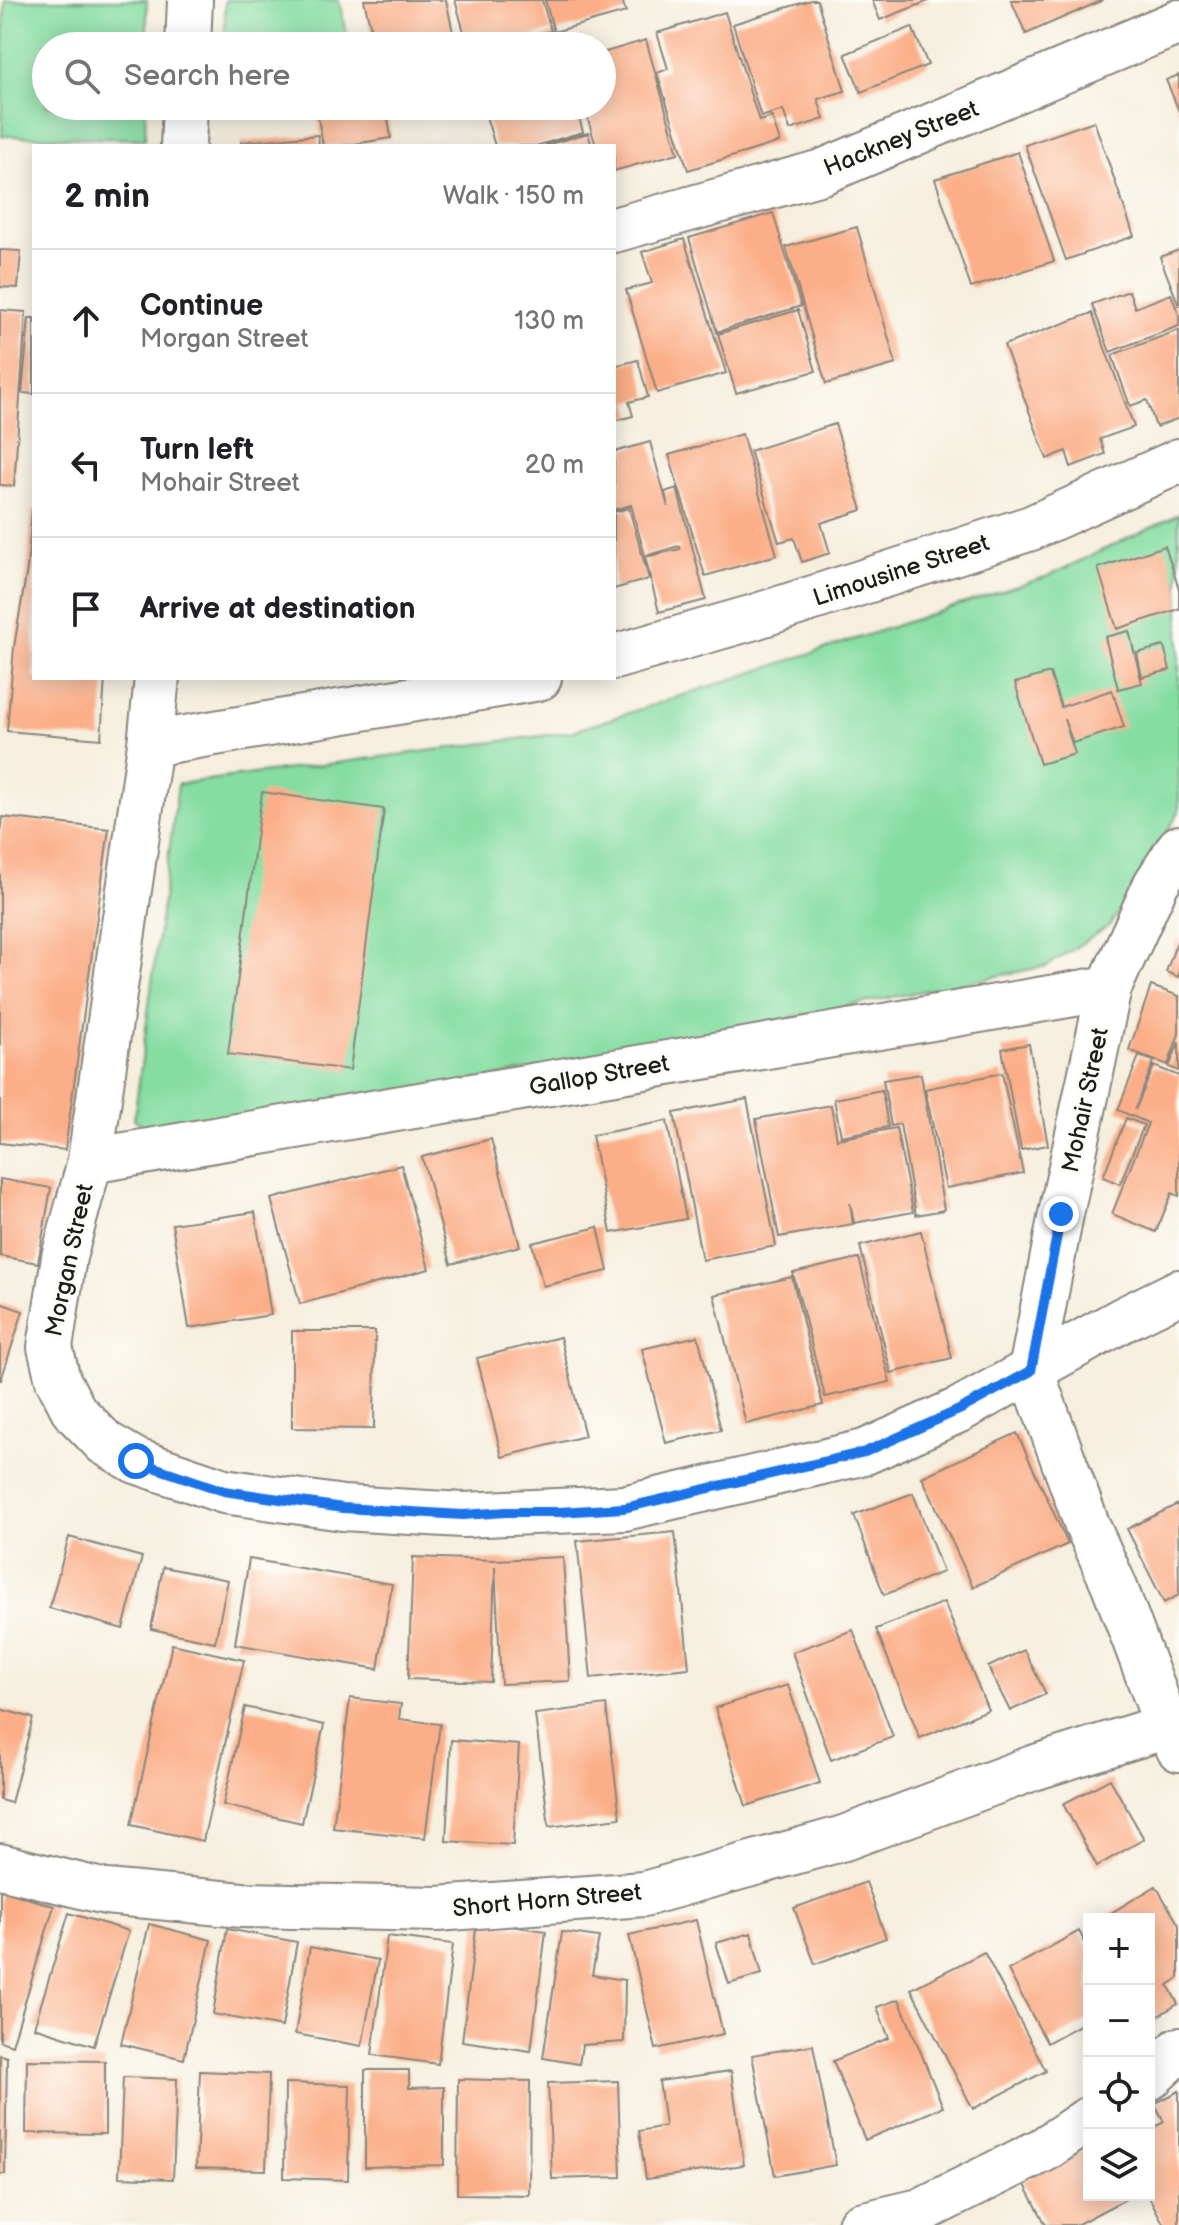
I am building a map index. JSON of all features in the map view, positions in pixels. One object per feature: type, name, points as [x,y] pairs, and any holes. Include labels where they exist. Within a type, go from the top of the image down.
[{"type":"street","points":[[189,32],[190,0]]},
{"type":"street","name":"Hackney Street","points":[[616,229],[822,172],[1179,22]]},
{"type":"street","points":[[183,144],[184,120]]},
{"type":"street","name":"Limousine Street","points":[[616,656],[751,618],[1031,528],[1179,461]]},
{"type":"street","name":"Morgan Street","points":[[157,680],[90,1161],[64,1257],[50,1347],[58,1380],[74,1411],[105,1443],[136,1461],[224,1491],[343,1508],[463,1515],[624,1508],[865,1452],[959,1410],[1179,1292]]},
{"type":"street","points":[[150,744],[527,680]]},
{"type":"street","name":"Mohair Street","points":[[1031,1371],[1109,988],[1156,884],[1179,848]]},
{"type":"street","name":"Gallop Street","points":[[90,1161],[1109,988]]},
{"type":"street","points":[[1031,1371],[1087,1525],[1114,1585],[1173,1738]]},
{"type":"street","name":"Short Horn Street","points":[[0,1866],[106,1892],[242,1905],[437,1909],[644,1894],[844,1838],[1033,1768],[1173,1738]]},
{"type":"street","points":[[1155,2072],[1179,2050]]},
{"type":"street","points":[[860,2225],[920,2211],[1043,2150],[1083,2123]]},
{"type":"green space","points":[[5,0],[147,0],[147,32],[32,32],[32,120],[146,120],[145,139],[2,136]]},
{"type":"green space","points":[[225,0],[339,0],[346,32],[225,32]]},
{"type":"green space","points":[[1179,514],[1179,812],[1110,925],[1047,966],[168,1143],[134,1119],[178,784],[570,732],[1048,576]]},
{"type":"building","points":[[364,0],[446,0],[453,32],[372,32]]},
{"type":"building","points":[[455,0],[542,0],[551,31],[547,32],[464,32]]},
{"type":"building","points":[[545,0],[622,0],[626,12],[554,32]]},
{"type":"building","points":[[817,0],[845,91],[818,99],[824,119],[790,130],[783,110],[761,117],[733,24]]},
{"type":"building","points":[[872,0],[931,0],[880,20]]},
{"type":"building","points":[[1011,0],[1103,0],[1026,34]]},
{"type":"building","points":[[725,12],[759,121],[772,117],[780,142],[688,170],[657,73],[668,69],[657,33]]},
{"type":"building","points":[[912,27],[928,65],[861,92],[845,54]]},
{"type":"building","points":[[646,40],[678,153],[616,170],[616,144],[595,144],[588,120],[616,120],[616,49]]},
{"type":"building","points":[[1179,75],[1179,111],[1166,80]]},
{"type":"building","points":[[318,120],[388,120],[391,138],[354,144],[323,144]]},
{"type":"building","points":[[487,120],[580,120],[583,132],[543,144],[494,144]]},
{"type":"building","points":[[1094,121],[1134,236],[1066,260],[1025,145]]},
{"type":"building","points":[[588,133],[591,144],[550,144]]},
{"type":"building","points":[[318,135],[319,144],[242,144]]},
{"type":"building","points":[[1018,152],[1054,261],[971,288],[935,179]]},
{"type":"building","points":[[773,213],[801,306],[717,332],[689,238]]},
{"type":"building","points":[[857,227],[896,364],[826,384],[786,247]]},
{"type":"building","points":[[684,239],[726,373],[657,393],[626,290],[652,283],[642,252]]},
{"type":"building","points":[[0,250],[21,251],[18,288],[0,287]]},
{"type":"building","points":[[1179,250],[1179,306],[1160,257]]},
{"type":"building","points":[[1129,291],[1135,308],[1171,294],[1179,315],[1179,326],[1110,352],[1092,304]]},
{"type":"building","points":[[0,310],[26,312],[14,486],[0,485]]},
{"type":"building","points":[[798,310],[816,371],[736,393],[718,334]]},
{"type":"building","points":[[1092,313],[1134,427],[1100,439],[1105,454],[1071,467],[1066,451],[1047,459],[1004,345]]},
{"type":"building","points":[[29,318],[32,318],[32,394],[22,393]]},
{"type":"building","points":[[1179,330],[1179,418],[1156,427],[1147,400],[1130,406],[1112,355]]},
{"type":"building","points":[[638,360],[648,397],[629,402],[633,416],[616,420],[616,366]]},
{"type":"building","points":[[835,424],[862,510],[821,523],[830,553],[802,562],[794,538],[779,542],[750,451]]},
{"type":"building","points":[[742,434],[777,555],[705,576],[669,455]]},
{"type":"building","points":[[650,442],[668,507],[665,492],[677,488],[706,600],[659,612],[645,557],[680,549],[679,546],[645,556],[631,505],[616,509],[616,451]]},
{"type":"building","points":[[629,508],[649,579],[616,588],[616,511]]},
{"type":"building","points":[[32,509],[32,680],[105,680],[101,739],[7,731],[14,647],[27,569]]},
{"type":"building","points":[[1165,546],[1179,589],[1179,609],[1117,629],[1098,568]]},
{"type":"building","points":[[1129,631],[1142,683],[1118,689],[1105,637]]},
{"type":"building","points":[[1164,646],[1170,670],[1142,677],[1137,653]]},
{"type":"building","points":[[1050,673],[1061,707],[1112,690],[1124,727],[1073,743],[1064,719],[1075,754],[1040,764],[1015,683]]},
{"type":"building","points":[[262,792],[384,809],[350,1070],[228,1054]]},
{"type":"building","points":[[3,817],[109,829],[65,1150],[0,1143],[0,839]]},
{"type":"building","points":[[1179,936],[1179,977],[1166,972]]},
{"type":"building","points":[[1151,986],[1179,996],[1179,1034],[1168,1065],[1129,1050]]},
{"type":"building","points":[[1179,1042],[1179,1071],[1169,1067]]},
{"type":"building","points":[[1029,1044],[1048,1145],[1021,1150],[1002,1049]]},
{"type":"building","points":[[1139,1056],[1154,1061],[1135,1110],[1154,1066],[1179,1076],[1179,1196],[1172,1193],[1156,1232],[1112,1214],[1148,1123],[1118,1110]]},
{"type":"building","points":[[1002,1073],[1023,1173],[946,1188],[925,1089]]},
{"type":"building","points":[[921,1074],[944,1210],[916,1215],[900,1124],[891,1126],[883,1080]]},
{"type":"building","points":[[882,1090],[888,1127],[841,1136],[834,1099]]},
{"type":"building","points":[[747,1099],[776,1246],[702,1260],[674,1113]]},
{"type":"building","points":[[831,1105],[837,1139],[896,1128],[913,1212],[854,1223],[850,1203],[853,1224],[779,1237],[756,1119]]},
{"type":"building","points":[[1126,1118],[1144,1125],[1120,1184],[1103,1177]]},
{"type":"building","points":[[667,1121],[686,1219],[611,1233],[592,1135]]},
{"type":"building","points":[[491,1139],[520,1246],[451,1264],[422,1157]]},
{"type":"building","points":[[401,1165],[429,1269],[300,1304],[271,1199]]},
{"type":"building","points":[[0,1179],[51,1188],[38,1263],[0,1256]]},
{"type":"building","points":[[255,1212],[271,1315],[189,1328],[172,1224]]},
{"type":"building","points":[[598,1227],[608,1271],[543,1286],[532,1243]]},
{"type":"building","points":[[921,1231],[952,1358],[891,1373],[860,1246]]},
{"type":"building","points":[[859,1258],[890,1382],[825,1397],[793,1273]]},
{"type":"building","points":[[792,1277],[823,1405],[746,1424],[714,1295]]},
{"type":"building","points":[[0,1303],[23,1311],[1,1380],[0,1380]]},
{"type":"building","points":[[292,1331],[375,1331],[374,1429],[292,1428]]},
{"type":"building","points":[[698,1336],[721,1430],[666,1443],[642,1349]]},
{"type":"building","points":[[560,1337],[585,1436],[502,1457],[477,1358]]},
{"type":"building","points":[[1017,1433],[1068,1544],[973,1587],[922,1477]]},
{"type":"building","points":[[913,1493],[943,1572],[884,1595],[854,1515]]},
{"type":"building","points":[[1178,1504],[1179,1595],[1164,1603],[1127,1529]]},
{"type":"building","points":[[675,1532],[689,1668],[591,1678],[577,1541]]},
{"type":"building","points":[[69,1537],[142,1557],[123,1629],[49,1608]]},
{"type":"building","points":[[413,1557],[495,1560],[563,1557],[570,1681],[501,1684],[495,1566],[491,1682],[408,1679]]},
{"type":"building","points":[[249,1559],[392,1584],[378,1669],[235,1644]]},
{"type":"building","points":[[163,1567],[228,1580],[215,1642],[151,1629]]},
{"type":"building","points":[[944,1602],[988,1710],[920,1738],[876,1629]]},
{"type":"building","points":[[853,1630],[893,1737],[831,1760],[792,1652]]},
{"type":"building","points":[[172,1644],[244,1660],[203,1841],[131,1825]]},
{"type":"building","points":[[1024,1650],[1046,1694],[1010,1711],[988,1667]]},
{"type":"building","points":[[788,1685],[820,1783],[746,1806],[715,1708]]},
{"type":"building","points":[[350,1698],[401,1704],[399,1719],[440,1724],[425,1838],[333,1828]]},
{"type":"building","points":[[606,1705],[620,1818],[549,1827],[535,1714]]},
{"type":"building","points":[[245,1707],[324,1725],[302,1823],[223,1805]]},
{"type":"building","points":[[0,1709],[33,1718],[11,1803],[0,1800]]},
{"type":"building","points":[[451,1740],[519,1745],[513,1845],[446,1841]]},
{"type":"building","points":[[1110,1779],[1144,1839],[1097,1866],[1063,1804]]},
{"type":"building","points":[[866,1882],[886,1938],[815,1964],[794,1908]]},
{"type":"building","points":[[1156,1886],[1179,1925],[1179,1978],[1168,1985],[1178,2004],[1155,2018],[1155,1913],[1111,1913]]},
{"type":"building","points":[[0,1890],[54,1906],[12,2045],[0,2041]]},
{"type":"building","points":[[69,1913],[129,1931],[94,2046],[34,2027]]},
{"type":"building","points":[[696,1920],[723,2034],[656,2049],[629,1935]]},
{"type":"building","points":[[477,1921],[546,1931],[531,2051],[462,2041]]},
{"type":"building","points":[[149,1924],[211,1940],[184,2059],[121,2044]]},
{"type":"building","points":[[227,1929],[297,1942],[282,2027],[213,2014]]},
{"type":"building","points":[[1079,1931],[1083,1939],[1083,2023],[1047,2043],[1008,1970]]},
{"type":"building","points":[[562,1932],[599,1937],[592,1975],[625,1980],[624,2042],[582,2045],[579,2064],[543,2058]]},
{"type":"building","points":[[751,1933],[762,1974],[729,1984],[716,1943]]},
{"type":"building","points":[[387,1936],[453,1944],[438,2064],[372,2055]]},
{"type":"building","points":[[310,1947],[378,1960],[362,2046],[295,2034]]},
{"type":"building","points":[[984,1952],[1046,2071],[973,2109],[911,1989]]},
{"type":"building","points":[[899,1999],[943,2107],[865,2140],[833,2061],[889,2038],[877,2007]]},
{"type":"building","points":[[813,2045],[836,2165],[775,2176],[752,2055]]},
{"type":"building","points":[[0,2055],[7,2057],[5,2174],[0,2174]]},
{"type":"building","points":[[27,2060],[105,2061],[105,2134],[26,2133]]},
{"type":"building","points":[[365,2070],[409,2070],[409,2088],[444,2087],[444,2165],[365,2167]]},
{"type":"building","points":[[200,2071],[269,2074],[266,2170],[196,2168]]},
{"type":"building","points":[[731,2071],[744,2165],[646,2179],[639,2131],[665,2126],[659,2081]]},
{"type":"building","points":[[123,2077],[177,2079],[173,2179],[119,2177]]},
{"type":"building","points":[[458,2079],[530,2081],[529,2195],[457,2194]]},
{"type":"building","points":[[618,2081],[621,2177],[552,2179],[548,2083]]},
{"type":"building","points":[[285,2083],[350,2085],[348,2180],[284,2178]]},
{"type":"building","points":[[1179,2091],[1179,2225],[1164,2225],[1151,2201],[1155,2201],[1155,2127],[1164,2122],[1155,2103]]},
{"type":"building","points":[[1083,2150],[1083,2201],[1122,2201],[1076,2225],[1046,2225],[1023,2181]]},
{"type":"route","points":[[136,1461],[224,1491],[343,1508],[463,1515],[624,1508],[865,1452],[959,1410],[1031,1371],[1061,1214]]}]
